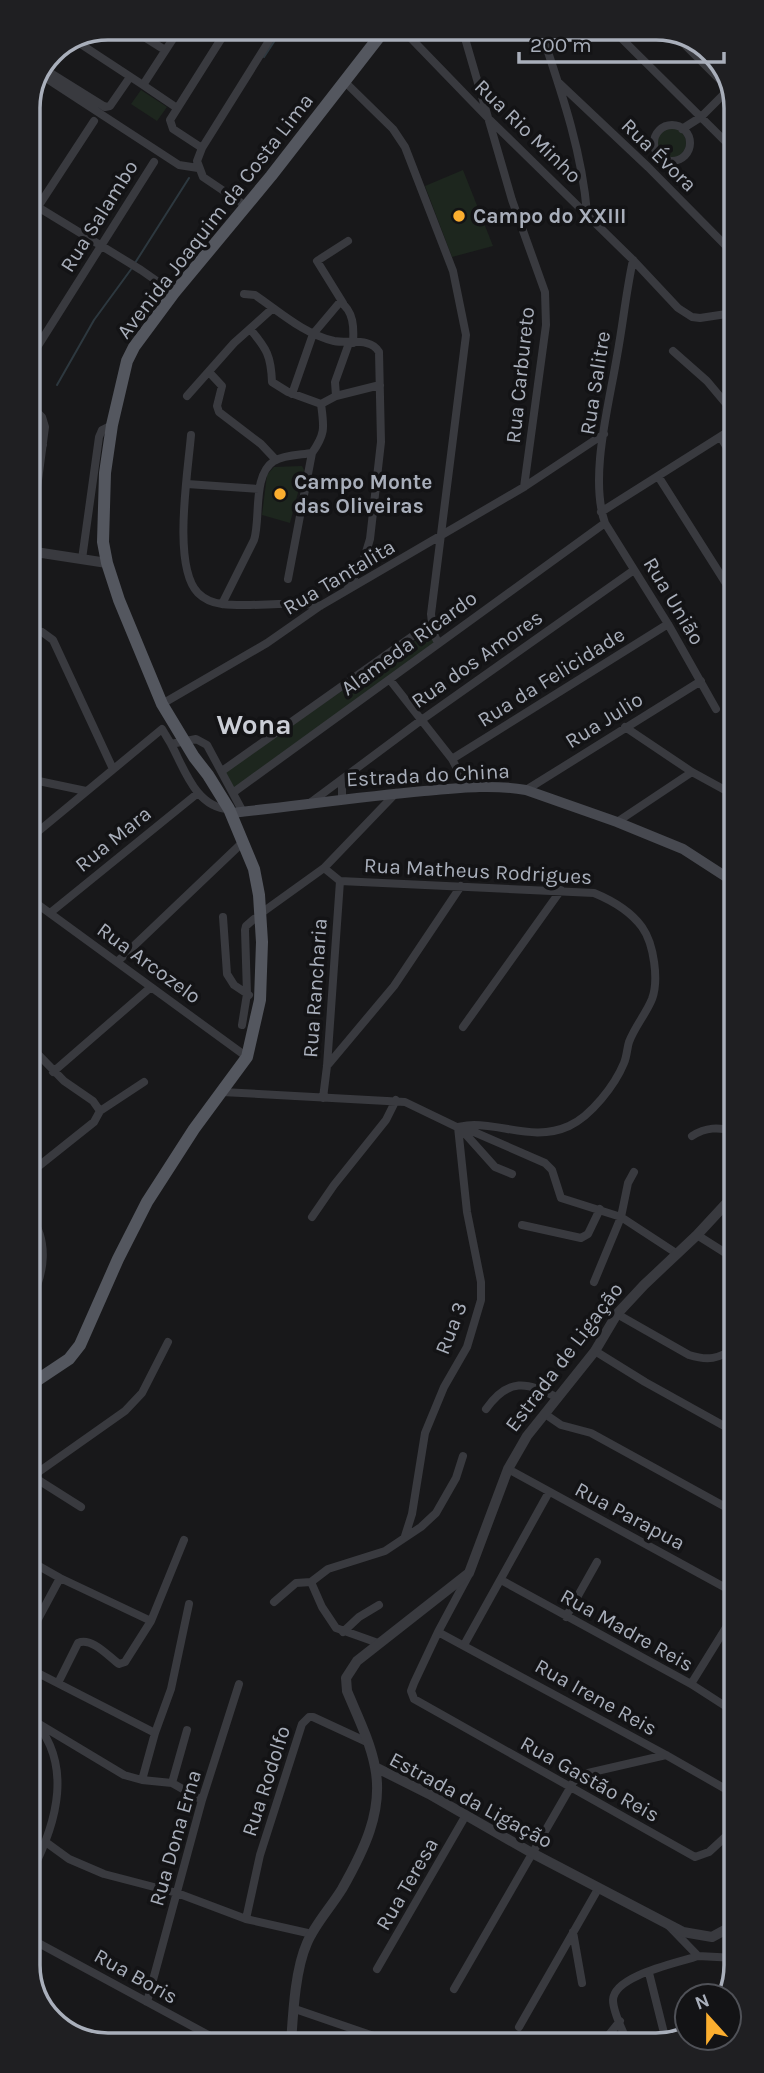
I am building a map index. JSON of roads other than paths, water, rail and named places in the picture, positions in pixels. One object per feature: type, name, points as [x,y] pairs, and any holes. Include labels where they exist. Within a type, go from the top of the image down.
[{"type":"main road","name":"Avenida Joaquim da Costa Lima","points":[[40,1378],[69,1359],[80,1345],[147,1202],[247,1057],[260,1000],[262,958],[254,869],[234,811],[172,736],[107,563],[103,542],[102,503],[112,425],[131,354],[174,293],[377,40]]},
{"type":"main road","name":"Estrada do China","points":[[234,811],[396,793],[507,786],[526,790],[617,822],[683,849],[724,876]]},
{"type":"street","points":[[150,40],[165,50]]},
{"type":"street","points":[[143,85],[172,40]]},
{"type":"street","points":[[202,148],[171,128],[170,120],[220,40]]},
{"type":"street","points":[[246,206],[210,183],[198,168],[197,161],[202,148],[270,40]]},
{"type":"street","name":"Rua Rio Minho","points":[[413,40],[686,313],[700,318],[724,314]]},
{"type":"street","name":"Rua Carbureto","points":[[466,40],[512,200],[545,292],[547,309],[524,487]]},
{"type":"street","points":[[544,40],[581,167],[587,213]]},
{"type":"street","points":[[623,40],[724,140]]},
{"type":"street","points":[[82,45],[177,108]]},
{"type":"street","points":[[689,49],[711,70]]},
{"type":"street","points":[[50,73],[104,107],[110,106],[130,77]]},
{"type":"street","points":[[47,79],[180,165],[198,168]]},
{"type":"street","points":[[345,82],[400,138],[453,271],[466,335],[431,623],[438,643]]},
{"type":"street","name":"Rua Évora","points":[[558,83],[648,167],[724,244]]},
{"type":"street","points":[[682,129],[723,98]]},
{"type":"street","points":[[40,204],[94,121]]},
{"type":"street","points":[[648,167],[657,153],[655,138],[662,129],[672,125],[686,132],[690,143],[686,153],[677,160],[666,160],[657,153]]},
{"type":"street","name":"Rua Salambo","points":[[40,343],[153,162]]},
{"type":"street","points":[[40,208],[174,293]]},
{"type":"street","points":[[336,396],[335,382],[351,343],[353,322],[317,261],[348,241]]},
{"type":"street","name":"Rua Salitre","points":[[601,512],[598,487],[604,434],[633,260]]},
{"type":"street","points":[[244,294],[254,295],[313,334],[335,341],[370,343],[378,348],[381,442],[370,539],[363,562],[346,590]]},
{"type":"street","points":[[292,394],[313,334],[338,303],[343,303]]},
{"type":"street","points":[[187,396],[273,308]]},
{"type":"street","points":[[250,329],[266,348],[271,362],[272,382],[292,394],[321,404],[336,396],[380,385]]},
{"type":"street","points":[[673,351],[724,399]]},
{"type":"street","points":[[209,372],[222,386],[217,406],[219,412],[261,444],[276,460]]},
{"type":"street","points":[[288,579],[312,453],[324,431],[321,404]]},
{"type":"street","points":[[40,417],[44,422],[40,459]]},
{"type":"street","points":[[82,559],[99,437],[102,430],[112,425]]},
{"type":"street","name":"Rua Tantalita","points":[[162,704],[267,642],[346,590],[524,487],[604,434]]},
{"type":"street","points":[[191,435],[185,566],[197,593],[203,598],[222,604],[320,606]]},
{"type":"street","points":[[601,512],[724,436]]},
{"type":"street","points":[[721,438],[724,443]]},
{"type":"street","points":[[222,604],[254,540],[259,489],[268,467],[276,460],[312,453]]},
{"type":"street","points":[[658,476],[724,580]]},
{"type":"street","points":[[187,484],[259,489]]},
{"type":"street","name":"Rua União","points":[[601,512],[716,709]]},
{"type":"street","name":"Alameda Ricardo","points":[[234,792],[605,523]]},
{"type":"street","points":[[40,552],[107,563]]},
{"type":"street","name":"Rua dos Amores","points":[[310,803],[420,721],[634,570]]},
{"type":"street","name":"Alameda Ricardo","points":[[222,771],[431,623]]},
{"type":"street","name":"Rua da Felicidade","points":[[452,759],[668,624]]},
{"type":"street","points":[[40,632],[53,640],[113,769]]},
{"type":"street","points":[[390,680],[452,759],[467,788]]},
{"type":"street","name":"Rua Julio","points":[[526,790],[701,681]]},
{"type":"street","points":[[625,727],[692,772],[724,790]]},
{"type":"street","points":[[40,830],[113,769],[172,736],[201,740],[211,750],[234,792],[234,811],[215,807],[198,793],[172,736]]},
{"type":"street","points":[[617,822],[692,772]]},
{"type":"street","points":[[342,780],[342,799]]},
{"type":"street","points":[[40,781],[86,791]]},
{"type":"street","name":"Rua Mara","points":[[50,913],[198,793]]},
{"type":"street","points":[[242,1026],[247,994],[246,926],[324,868],[396,793]]},
{"type":"street","points":[[117,962],[243,842]]},
{"type":"street","name":"Rua Matheus Rodrigues","points":[[324,868],[340,881],[585,891],[606,898],[642,928],[655,970],[652,1000],[633,1032],[624,1064],[607,1091],[591,1109],[570,1126],[541,1132],[523,1133],[472,1125],[459,1128]]},
{"type":"street","name":"Rua Rancharia","points":[[323,1098],[340,881]]},
{"type":"street","points":[[327,1066],[394,986],[461,886]]},
{"type":"street","points":[[463,1027],[561,890]]},
{"type":"street","name":"Rua Arcozelo","points":[[40,906],[247,1057]]},
{"type":"street","points":[[223,917],[227,974],[234,985],[260,1000]]},
{"type":"street","points":[[53,1072],[151,987]]},
{"type":"street","points":[[40,1057],[53,1072],[93,1101],[100,1111]]},
{"type":"street","points":[[40,1165],[94,1122],[100,1111],[144,1082]]},
{"type":"street","points":[[226,1090],[323,1098],[396,1100],[414,1105],[459,1128],[550,1166],[559,1194],[564,1199],[621,1217],[676,1253]]},
{"type":"street","points":[[312,1217],[386,1120],[396,1100]]},
{"type":"street","points":[[459,1128],[495,1167],[512,1174]]},
{"type":"street","name":"Rua 3","points":[[405,1536],[412,1514],[425,1433],[444,1387],[467,1347],[481,1300],[481,1282],[467,1212],[459,1128]]},
{"type":"street","points":[[692,1136],[705,1129],[724,1130]]},
{"type":"street","points":[[594,1282],[621,1217],[628,1183],[634,1172]]},
{"type":"street","name":"Estrada de Ligação","points":[[422,1706],[414,1699],[411,1691],[469,1573],[508,1469],[527,1436],[595,1351],[617,1314],[724,1206]]},
{"type":"street","points":[[522,1225],[581,1238],[588,1234],[600,1209]]},
{"type":"street","points":[[697,1236],[724,1252]]},
{"type":"street","points":[[40,1241],[43,1258],[40,1278]]},
{"type":"street","points":[[617,1314],[681,1351],[701,1359],[724,1355]]},
{"type":"street","points":[[40,1471],[125,1411],[142,1393],[168,1342]]},
{"type":"street","points":[[595,1351],[724,1426]]},
{"type":"street","points":[[486,1409],[500,1393],[520,1384],[542,1389],[558,1398]]},
{"type":"street","points":[[545,1414],[561,1425],[592,1433],[724,1506]]},
{"type":"street","points":[[312,1586],[328,1569],[385,1551],[421,1527],[436,1513],[451,1487],[463,1456]]},
{"type":"street","name":"Rua Parapua","points":[[508,1469],[724,1587]]},
{"type":"street","points":[[40,1482],[81,1507]]},
{"type":"street","points":[[464,1645],[549,1492]]},
{"type":"street","points":[[58,1683],[78,1643],[86,1640],[119,1664],[123,1664],[151,1621],[184,1540]]},
{"type":"street","points":[[566,1617],[597,1562]]},
{"type":"street","points":[[40,1567],[151,1621]]},
{"type":"street","points":[[375,1767],[347,1691],[346,1678],[357,1661],[378,1643],[469,1573]]},
{"type":"street","points":[[40,1608],[60,1578]]},
{"type":"street","name":"Rua Madre Reis","points":[[500,1580],[691,1684],[724,1705]]},
{"type":"street","points":[[274,1602],[296,1583],[312,1586]]},
{"type":"street","points":[[312,1586],[329,1619],[343,1632],[378,1643]]},
{"type":"street","points":[[142,1780],[171,1689],[189,1604]]},
{"type":"street","points":[[343,1632],[379,1605]]},
{"type":"street","name":"Rua Irene Reis","points":[[438,1632],[724,1788]]},
{"type":"street","points":[[691,1684],[724,1632]]},
{"type":"street","points":[[40,1674],[155,1733]]},
{"type":"street","name":"Rua Dona Erna","points":[[147,2002],[202,1800],[239,1684]]},
{"type":"street","name":"Rua Gastão Reis","points":[[422,1706],[695,1857],[709,1852],[724,1838]]},
{"type":"street","name":"Rua Rodolfo","points":[[246,1919],[260,1855],[302,1724],[309,1717],[313,1717],[367,1742]]},
{"type":"street","points":[[40,1725],[117,1771],[142,1780],[172,1783],[202,1800]]},
{"type":"street","points":[[40,1725],[50,1740],[57,1773],[56,1809],[47,1843],[40,1856]]},
{"type":"street","points":[[172,1783],[187,1730]]},
{"type":"street","points":[[454,1989],[574,1781],[588,1773],[666,1755]]},
{"type":"street","name":"Estrada da Ligação","points":[[292,2033],[301,1965],[312,1934],[365,1848],[372,1826],[375,1767],[669,1926],[698,1936],[718,1935],[724,1931]]},
{"type":"street","name":"Rua Teresa","points":[[377,1969],[466,1815]]},
{"type":"street","points":[[47,1843],[69,1859],[104,1874],[177,1893],[246,1919],[312,1934]]},
{"type":"street","points":[[519,2027],[598,1889]]},
{"type":"street","points":[[669,1926],[698,1956]]},
{"type":"street","points":[[573,1932],[582,1983]]},
{"type":"street","name":"Rua Boris","points":[[40,1944],[205,2033]]},
{"type":"street","points":[[624,2033],[613,1999],[617,1989],[629,1978],[698,1956],[724,1957]]},
{"type":"street","points":[[649,1973],[664,2032]]},
{"type":"street","points":[[295,2009],[365,2033]]},
{"type":"street","points":[[610,2033],[620,2021]]},
{"type":"waterway","points":[[264,57],[275,40]]},
{"type":"waterway","points":[[135,263],[189,178]]},
{"type":"waterway","points":[[57,385],[94,320],[132,268]]},
{"type":"place","name":"Campo do XXIII","points":[[459,216]]},
{"type":"place","name":"Campo Monte das Oliveiras","points":[[280,494]]},
{"type":"district","name":"Wona","points":[[254,724]]}]
